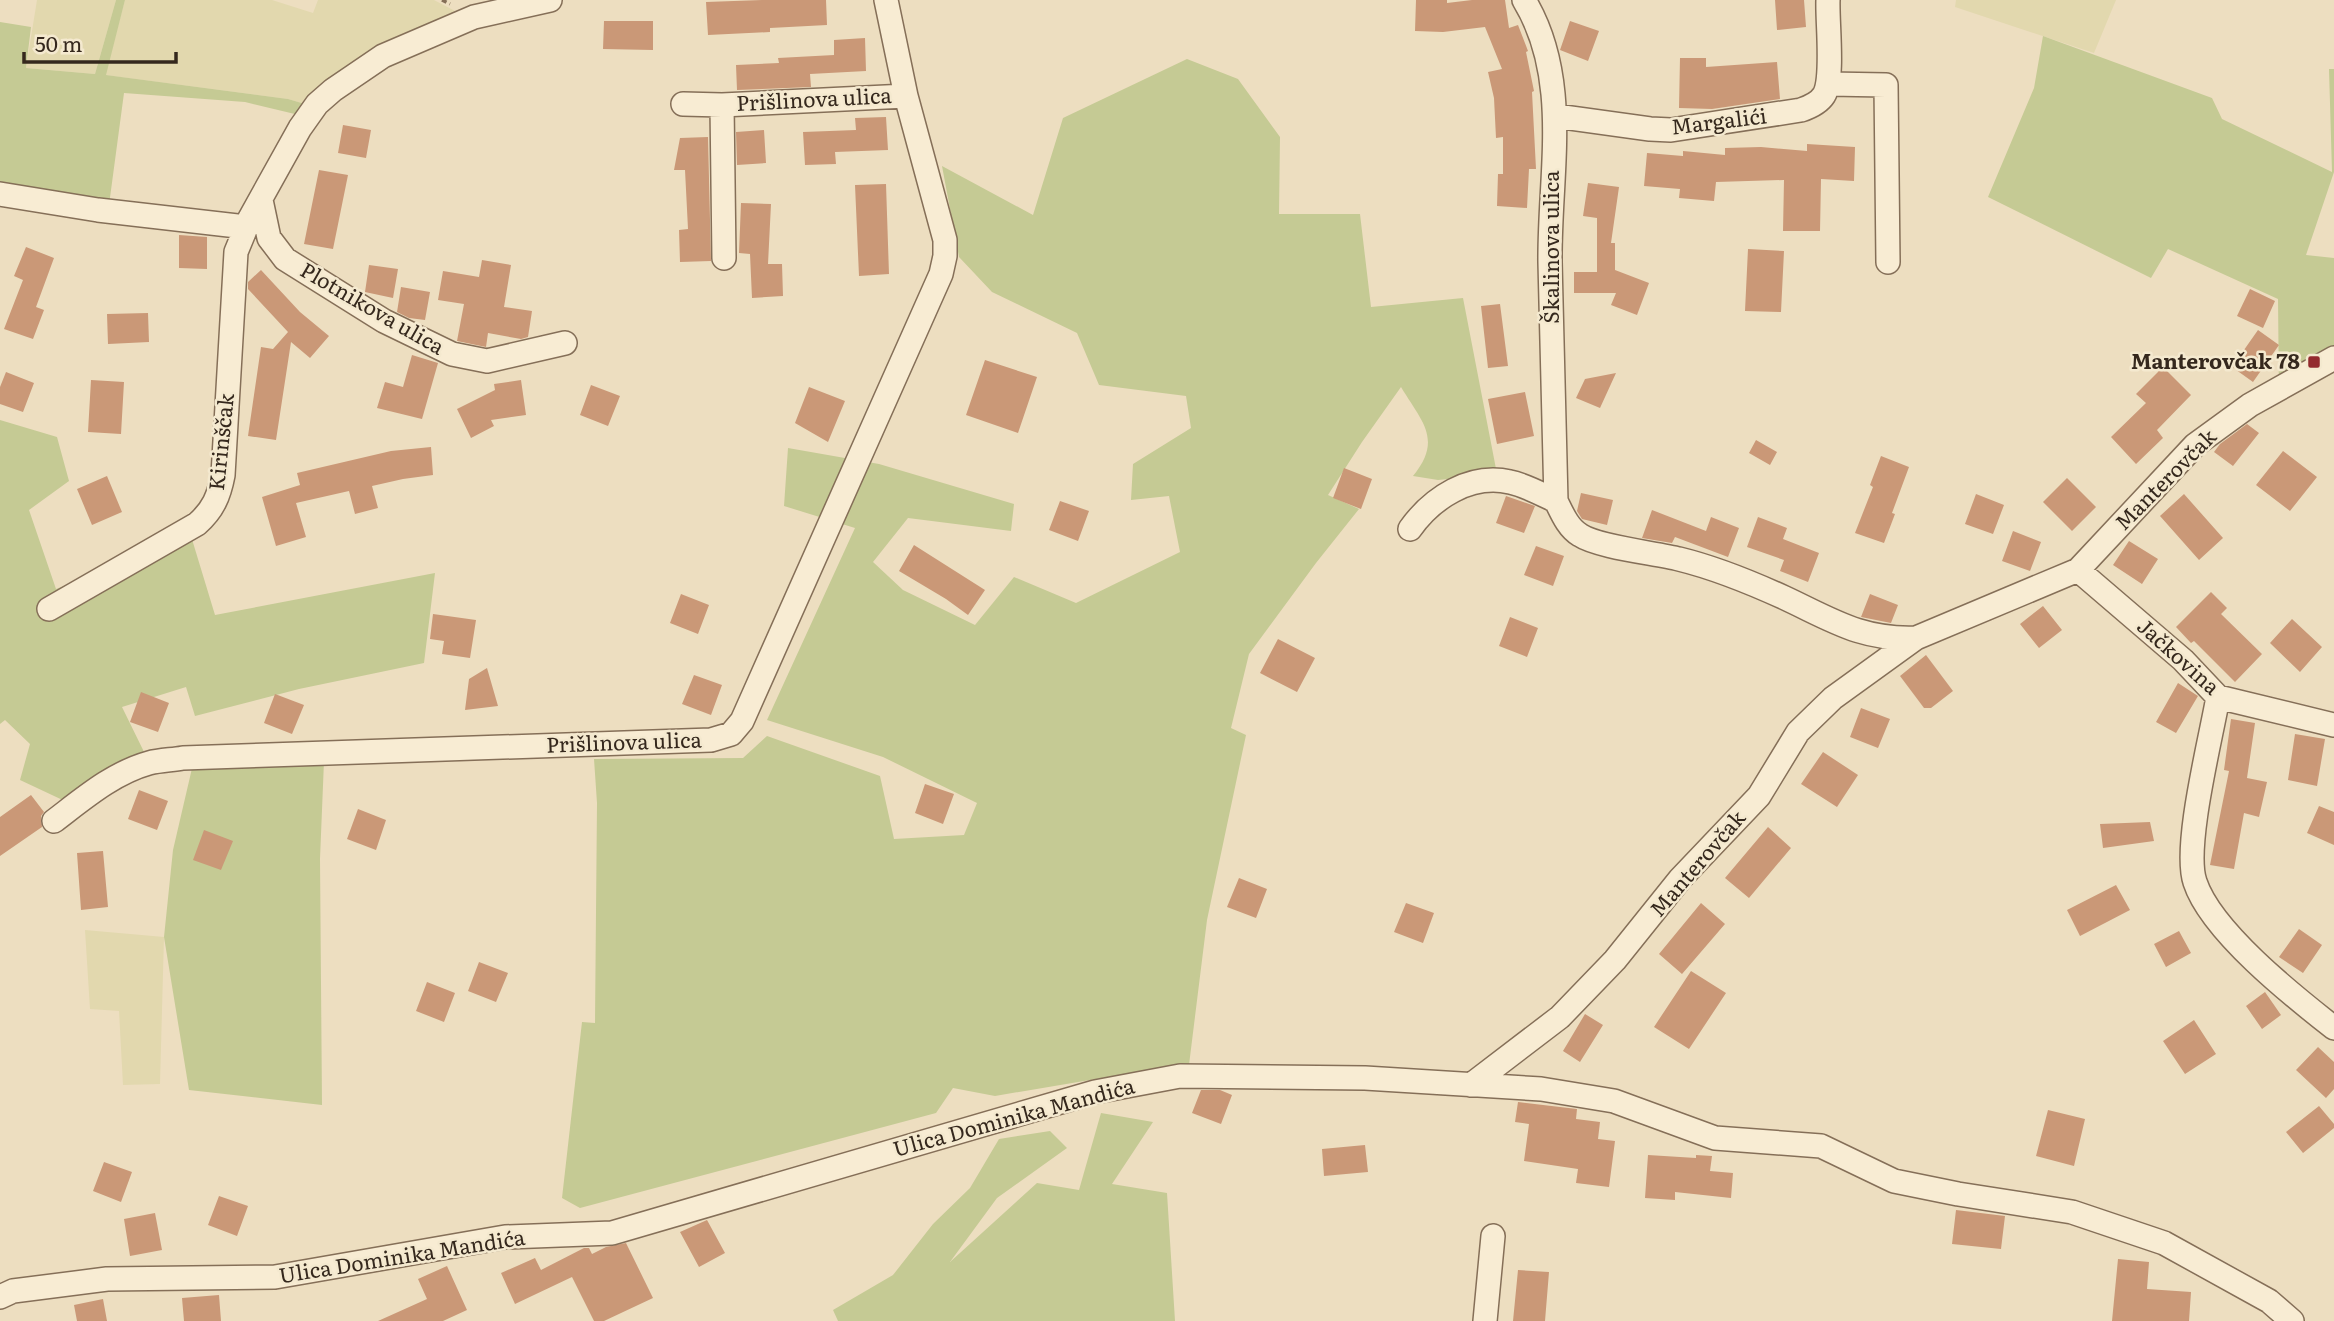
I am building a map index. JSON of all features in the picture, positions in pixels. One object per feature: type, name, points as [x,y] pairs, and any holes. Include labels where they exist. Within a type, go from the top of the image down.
[{"type":"street","name":"Kirinščak","points":[[48,609],[197,524],[209,513],[219,494],[224,461],[236,252],[246,227],[300,128],[317,104],[383,56],[483,13],[548,0]]},
{"type":"street","name":"Prišlinova ulica","points":[[54,821],[106,783],[131,770],[150,763],[183,758],[711,740],[731,734],[742,721],[941,274],[945,256],[945,240],[906,96],[886,0]]},
{"type":"street","name":"Škalinova ulica","points":[[1524,0],[1541,36],[1550,67],[1556,116],[1550,227],[1556,501]]},
{"type":"street","points":[[1828,0],[1829,84],[1886,85],[1888,262]]},
{"type":"street","name":"Margalići","points":[[1556,116],[1650,129],[1693,128],[1801,110],[1814,105],[1823,97],[1829,84]]},
{"type":"street","name":"Prišlinova ulica","points":[[683,104],[722,105],[906,96]]},
{"type":"street","name":"Prišlinova ulica","points":[[722,105],[724,258]]},
{"type":"street","points":[[0,194],[98,210],[246,227]]},
{"type":"street","name":"Plotnikova ulica","points":[[261,200],[269,238],[285,259],[384,321],[452,354],[487,361],[565,343]]},
{"type":"street","name":"Manterovčak","points":[[2078,570],[2195,445],[2250,405],[2334,358]]},
{"type":"street","points":[[1410,529],[1432,503],[1469,484],[1483,481],[1512,482],[1556,501],[1571,528],[1591,541],[1671,557],[1736,576],[1839,625],[1871,636],[1916,638],[2078,570]]},
{"type":"street","name":"Jačkovina","points":[[2078,570],[2183,660],[2218,697],[2334,725]]},
{"type":"street","name":"Manterovčak","points":[[1471,1085],[1560,1017],[1615,960],[1680,879],[1759,796],[1798,732],[1833,698],[1916,638]]},
{"type":"street","points":[[2218,697],[2194,826],[2194,881],[2204,902],[2255,961],[2334,1028]]},
{"type":"street","name":"Ulica Dominika Mandića","points":[[0,1297],[13,1291],[107,1279],[275,1277],[505,1237],[612,1233],[1095,1092],[1180,1076],[1365,1078],[1542,1089],[1614,1101],[1715,1138],[1821,1146],[1894,1181],[2073,1212],[2164,1243],[2269,1301],[2292,1321]]},
{"type":"street","points":[[1485,1321],[1493,1236]]},
{"type":"shaded area","points":[[37,0],[116,0],[95,74],[26,68]]},
{"type":"shaded area","points":[[125,0],[272,0],[313,13],[318,0],[434,0],[457,12],[305,104],[288,99],[105,75]]},
{"type":"shaded area","points":[[1956,0],[2116,0],[2094,53],[1955,7]]},
{"type":"shaded area","points":[[85,930],[164,937],[160,1084],[123,1085],[119,1011],[90,1009]]},
{"type":"green space","points":[[116,0],[125,0],[106,75],[288,99],[305,104],[299,115],[245,102],[124,93],[109,205],[0,189],[0,22],[31,27],[26,68],[95,74]]},
{"type":"green space","points":[[2043,36],[2212,98],[2222,119],[2332,172],[2329,69],[2334,69],[2334,172],[2306,255],[2334,258],[2334,366],[2279,396],[2278,299],[2168,249],[2151,278],[1988,197],[2034,88]]},
{"type":"green space","points":[[1187,59],[1238,79],[1280,137],[1279,214],[1360,214],[1371,307],[1463,298],[1497,474],[1438,480],[1413,476],[1422,463],[1428,441],[1422,421],[1401,387],[1328,495],[1359,509],[1249,654],[1231,728],[1246,735],[1207,920],[1187,1081],[1161,1068],[995,1096],[953,1088],[936,1113],[580,1208],[562,1198],[582,1022],[595,1023],[597,803],[594,759],[743,758],[767,736],[880,776],[894,839],[964,835],[977,803],[883,757],[767,720],[855,528],[784,506],[788,448],[879,464],[1014,504],[1011,531],[908,518],[873,562],[903,590],[975,625],[1014,577],[1076,603],[1180,552],[1169,496],[1131,500],[1133,464],[1191,428],[1186,396],[1099,385],[1077,333],[992,292],[959,257],[942,166],[1033,215],[1063,118]]},
{"type":"green space","points":[[0,420],[57,437],[69,481],[29,510],[56,589],[191,536],[215,615],[435,573],[424,663],[299,689],[195,716],[186,687],[122,707],[147,758],[69,803],[20,780],[30,744],[5,720],[0,724]]},
{"type":"green space","points":[[324,761],[320,859],[322,1105],[189,1090],[164,937],[173,850],[193,764]]},
{"type":"green space","points":[[1101,1113],[1153,1122],[1112,1184],[1167,1193],[1175,1321],[838,1321],[833,1310],[893,1275],[933,1224],[970,1188],[999,1139],[1050,1131],[1067,1148],[997,1198],[950,1262],[1037,1183],[1079,1190]]},
{"type":"building","points":[[826,0],[827,25],[770,28],[770,32],[708,35],[706,2]]},
{"type":"building","points":[[1416,0],[1447,0],[1447,3],[1505,0],[1509,28],[1518,25],[1528,51],[1526,52],[1534,91],[1536,169],[1529,169],[1527,208],[1497,206],[1498,174],[1503,174],[1503,137],[1496,138],[1494,98],[1488,72],[1502,69],[1485,27],[1443,32],[1415,31]]},
{"type":"building","points":[[1775,0],[1804,0],[1806,27],[1777,30]]},
{"type":"building","points":[[604,21],[653,21],[653,50],[603,49]]},
{"type":"building","points":[[1570,21],[1599,31],[1588,61],[1560,50]]},
{"type":"building","points":[[865,38],[866,71],[810,74],[811,87],[737,90],[736,65],[779,63],[778,58],[834,55],[834,40]]},
{"type":"building","points":[[1680,58],[1706,58],[1706,67],[1777,62],[1780,99],[1712,109],[1679,108]]},
{"type":"building","points":[[886,117],[888,150],[835,152],[836,164],[805,165],[803,132],[856,130],[855,118]]},
{"type":"building","points":[[343,125],[371,130],[366,158],[338,153]]},
{"type":"building","points":[[764,130],[766,163],[737,165],[736,132]]},
{"type":"building","points":[[708,137],[711,261],[680,262],[679,230],[688,229],[685,170],[674,170],[680,138]]},
{"type":"building","points":[[1807,144],[1855,147],[1854,181],[1821,179],[1820,231],[1783,231],[1784,180],[1716,182],[1714,201],[1679,198],[1680,189],[1644,186],[1647,153],[1683,156],[1683,151],[1725,155],[1725,148],[1761,147],[1807,151]]},
{"type":"building","points":[[319,170],[348,175],[333,249],[304,244]]},
{"type":"building","points":[[1588,183],[1619,187],[1611,243],[1615,243],[1615,270],[1649,283],[1637,315],[1611,305],[1616,293],[1574,293],[1574,272],[1597,272],[1597,218],[1583,216]]},
{"type":"building","points":[[886,184],[889,274],[859,276],[855,185]]},
{"type":"building","points":[[741,203],[771,204],[768,264],[782,264],[783,296],[752,298],[750,254],[739,253]]},
{"type":"building","points":[[179,235],[207,237],[207,269],[179,268]]},
{"type":"building","points":[[26,247],[54,258],[36,307],[44,310],[33,339],[4,329],[23,280],[14,276]]},
{"type":"building","points":[[1748,249],[1784,251],[1781,312],[1745,311]]},
{"type":"building","points":[[482,260],[511,265],[504,307],[532,311],[528,337],[521,339],[488,333],[486,347],[457,341],[464,304],[438,300],[443,271],[479,277]]},
{"type":"building","points":[[369,265],[398,269],[393,298],[365,292]]},
{"type":"building","points":[[261,270],[300,312],[329,336],[310,358],[291,342],[276,440],[248,436],[261,347],[273,349],[288,332],[248,289],[248,282]]},
{"type":"building","points":[[401,287],[430,292],[425,320],[409,318],[397,312]]},
{"type":"building","points":[[2250,289],[2275,301],[2263,328],[2237,316]]},
{"type":"building","points":[[1500,304],[1508,366],[1488,368],[1481,306]]},
{"type":"building","points":[[148,313],[149,342],[108,344],[107,314]]},
{"type":"building","points":[[2258,330],[2279,345],[2253,382],[2232,367]]},
{"type":"building","points":[[412,355],[438,363],[422,419],[377,408],[385,382],[403,387]]},
{"type":"building","points":[[985,360],[1037,377],[1018,433],[966,415]]},
{"type":"building","points":[[2163,367],[2191,395],[2157,430],[2163,438],[2136,464],[2111,437],[2146,403],[2136,394]]},
{"type":"building","points":[[6,372],[34,383],[23,412],[0,404],[0,387]]},
{"type":"building","points":[[1616,373],[1600,408],[1576,398],[1585,379]]},
{"type":"building","points":[[91,380],[124,382],[121,434],[88,432]]},
{"type":"building","points":[[521,380],[526,415],[491,420],[494,426],[471,438],[457,409],[495,390],[494,384]]},
{"type":"building","points":[[591,385],[620,396],[608,426],[580,415]]},
{"type":"building","points":[[809,387],[845,401],[828,442],[795,423]]},
{"type":"building","points":[[1525,392],[1534,436],[1497,444],[1488,399]]},
{"type":"building","points":[[2247,424],[2259,433],[2233,466],[2214,452],[2220,444]]},
{"type":"building","points":[[1756,440],[1777,452],[1770,465],[1749,453]]},
{"type":"building","points":[[431,447],[433,475],[372,486],[378,508],[355,514],[349,491],[296,503],[306,537],[276,546],[262,497],[300,485],[297,473],[391,451]]},
{"type":"building","points":[[2283,451],[2317,477],[2290,511],[2256,485]]},
{"type":"building","points":[[1881,456],[1909,467],[1884,543],[1855,533],[1873,487],[1870,485]]},
{"type":"building","points":[[1344,468],[1372,479],[1361,509],[1333,498]]},
{"type":"building","points":[[107,476],[122,512],[92,525],[77,489]]},
{"type":"building","points":[[2067,478],[2096,507],[2072,531],[2043,502]]},
{"type":"building","points":[[1581,493],[1613,500],[1607,525],[1582,519],[1577,511]]},
{"type":"building","points":[[1976,494],[2004,505],[1993,534],[1965,524]]},
{"type":"building","points":[[2184,494],[2223,538],[2199,560],[2160,516]]},
{"type":"building","points":[[1506,496],[1535,506],[1524,533],[1496,523]]},
{"type":"building","points":[[1060,501],[1089,511],[1078,541],[1049,530]]},
{"type":"building","points":[[1652,510],[1706,531],[1711,517],[1739,528],[1728,557],[1675,537],[1672,543],[1642,538]]},
{"type":"building","points":[[1758,517],[1787,528],[1783,539],[1819,553],[1808,582],[1780,571],[1784,560],[1747,547]]},
{"type":"building","points":[[2013,531],[2041,542],[2030,571],[2002,561]]},
{"type":"building","points":[[2129,541],[2158,559],[2142,584],[2113,565]]},
{"type":"building","points":[[914,545],[985,590],[968,615],[899,571]]},
{"type":"building","points":[[1536,546],[1564,556],[1553,586],[1524,575]]},
{"type":"building","points":[[2211,592],[2227,608],[2221,614],[2262,654],[2235,682],[2176,627]]},
{"type":"building","points":[[681,594],[709,605],[698,634],[670,623]]},
{"type":"building","points":[[1870,594],[1898,605],[1891,623],[1861,617]]},
{"type":"building","points":[[2043,606],[2062,630],[2039,648],[2020,624]]},
{"type":"building","points":[[433,614],[476,620],[470,658],[442,654],[444,641],[430,639]]},
{"type":"building","points":[[1510,617],[1538,628],[1527,657],[1499,646]]},
{"type":"building","points":[[2292,619],[2322,647],[2300,672],[2270,643]]},
{"type":"building","points":[[1278,639],[1315,658],[1297,692],[1260,673]]},
{"type":"building","points":[[1926,655],[1953,691],[1931,708],[1924,708],[1900,676]]},
{"type":"building","points":[[487,668],[498,706],[465,710],[469,679]]},
{"type":"building","points":[[694,675],[722,685],[711,715],[682,704]]},
{"type":"building","points":[[2178,683],[2198,696],[2176,733],[2156,722]]},
{"type":"building","points":[[141,692],[169,703],[158,732],[130,722]]},
{"type":"building","points":[[275,694],[304,705],[292,734],[264,723]]},
{"type":"building","points":[[1861,708],[1890,719],[1878,748],[1850,737]]},
{"type":"building","points":[[2231,719],[2255,723],[2247,778],[2267,782],[2259,817],[2244,813],[2234,869],[2210,865],[2229,771],[2224,770]]},
{"type":"building","points":[[2295,734],[2325,739],[2317,786],[2288,780]]},
{"type":"building","points":[[1823,752],[1858,775],[1837,807],[1801,784]]},
{"type":"building","points":[[925,784],[954,794],[943,824],[915,813]]},
{"type":"building","points":[[139,790],[168,801],[157,830],[128,819]]},
{"type":"building","points":[[31,795],[44,812],[41,816],[42,827],[0,856],[0,817]]},
{"type":"building","points":[[2319,806],[2334,812],[2334,845],[2307,833]]},
{"type":"building","points":[[358,809],[386,820],[376,850],[347,839]]},
{"type":"building","points":[[2150,822],[2154,841],[2103,848],[2100,824]]},
{"type":"building","points":[[1768,827],[1791,848],[1749,898],[1725,878]]},
{"type":"building","points":[[204,830],[233,841],[221,870],[193,860]]},
{"type":"building","points":[[103,851],[108,907],[81,910],[77,853]]},
{"type":"building","points":[[1239,878],[1267,889],[1256,918],[1227,907]]},
{"type":"building","points":[[2116,885],[2130,910],[2080,936],[2067,910]]},
{"type":"building","points":[[1406,903],[1434,913],[1423,943],[1394,932]]},
{"type":"building","points":[[1701,903],[1725,924],[1682,974],[1659,954]]},
{"type":"building","points":[[2299,929],[2322,945],[2303,973],[2279,957]]},
{"type":"building","points":[[2179,931],[2191,953],[2166,967],[2154,944]]},
{"type":"building","points":[[479,962],[508,973],[496,1002],[468,991]]},
{"type":"building","points":[[1691,971],[1726,993],[1689,1049],[1654,1027]]},
{"type":"building","points":[[427,982],[455,993],[444,1022],[416,1011]]},
{"type":"building","points":[[2265,992],[2281,1015],[2262,1029],[2246,1006]]},
{"type":"building","points":[[1585,1014],[1603,1025],[1580,1062],[1563,1051]]},
{"type":"building","points":[[2194,1020],[2216,1054],[2185,1074],[2163,1041]]},
{"type":"building","points":[[2318,1047],[2334,1062],[2334,1089],[2326,1098],[2296,1070]]},
{"type":"building","points":[[1201,1090],[1220,1090],[1232,1095],[1221,1124],[1192,1113]]},
{"type":"building","points":[[1518,1102],[1577,1109],[1576,1119],[1600,1122],[1598,1139],[1615,1141],[1609,1187],[1576,1183],[1578,1169],[1524,1161],[1529,1124],[1515,1122]]},
{"type":"building","points":[[2319,1106],[2334,1124],[2334,1128],[2303,1153],[2286,1132]]},
{"type":"building","points":[[2048,1110],[2085,1119],[2074,1166],[2036,1156]]},
{"type":"building","points":[[1365,1145],[1368,1172],[1324,1176],[1322,1149]]},
{"type":"building","points":[[1648,1155],[1696,1158],[1696,1155],[1712,1156],[1710,1171],[1733,1173],[1731,1198],[1675,1192],[1675,1200],[1645,1198]]},
{"type":"building","points":[[104,1162],[132,1172],[121,1202],[93,1191]]},
{"type":"building","points":[[219,1196],[248,1206],[237,1236],[208,1225]]},
{"type":"building","points":[[1956,1210],[2005,1216],[2001,1249],[1952,1244]]},
{"type":"building","points":[[155,1213],[162,1250],[130,1256],[124,1219]]},
{"type":"building","points":[[707,1220],[725,1253],[699,1267],[680,1232]]},
{"type":"building","points":[[626,1243],[653,1298],[604,1321],[594,1321],[572,1277],[515,1304],[501,1273],[535,1258],[541,1270],[584,1248],[589,1248],[592,1254],[606,1247]]},
{"type":"building","points":[[2118,1259],[2149,1262],[2147,1289],[2191,1292],[2189,1321],[2112,1321]]},
{"type":"building","points":[[447,1266],[467,1310],[443,1321],[378,1321],[427,1299],[418,1279]]},
{"type":"building","points":[[1518,1270],[1549,1272],[1545,1321],[1513,1321]]},
{"type":"building","points":[[219,1295],[221,1321],[184,1321],[182,1298]]},
{"type":"building","points":[[103,1299],[107,1321],[77,1321],[74,1305]]},
{"type":"place","name":"Manterovčak 78","points":[[2314,362]]}]
